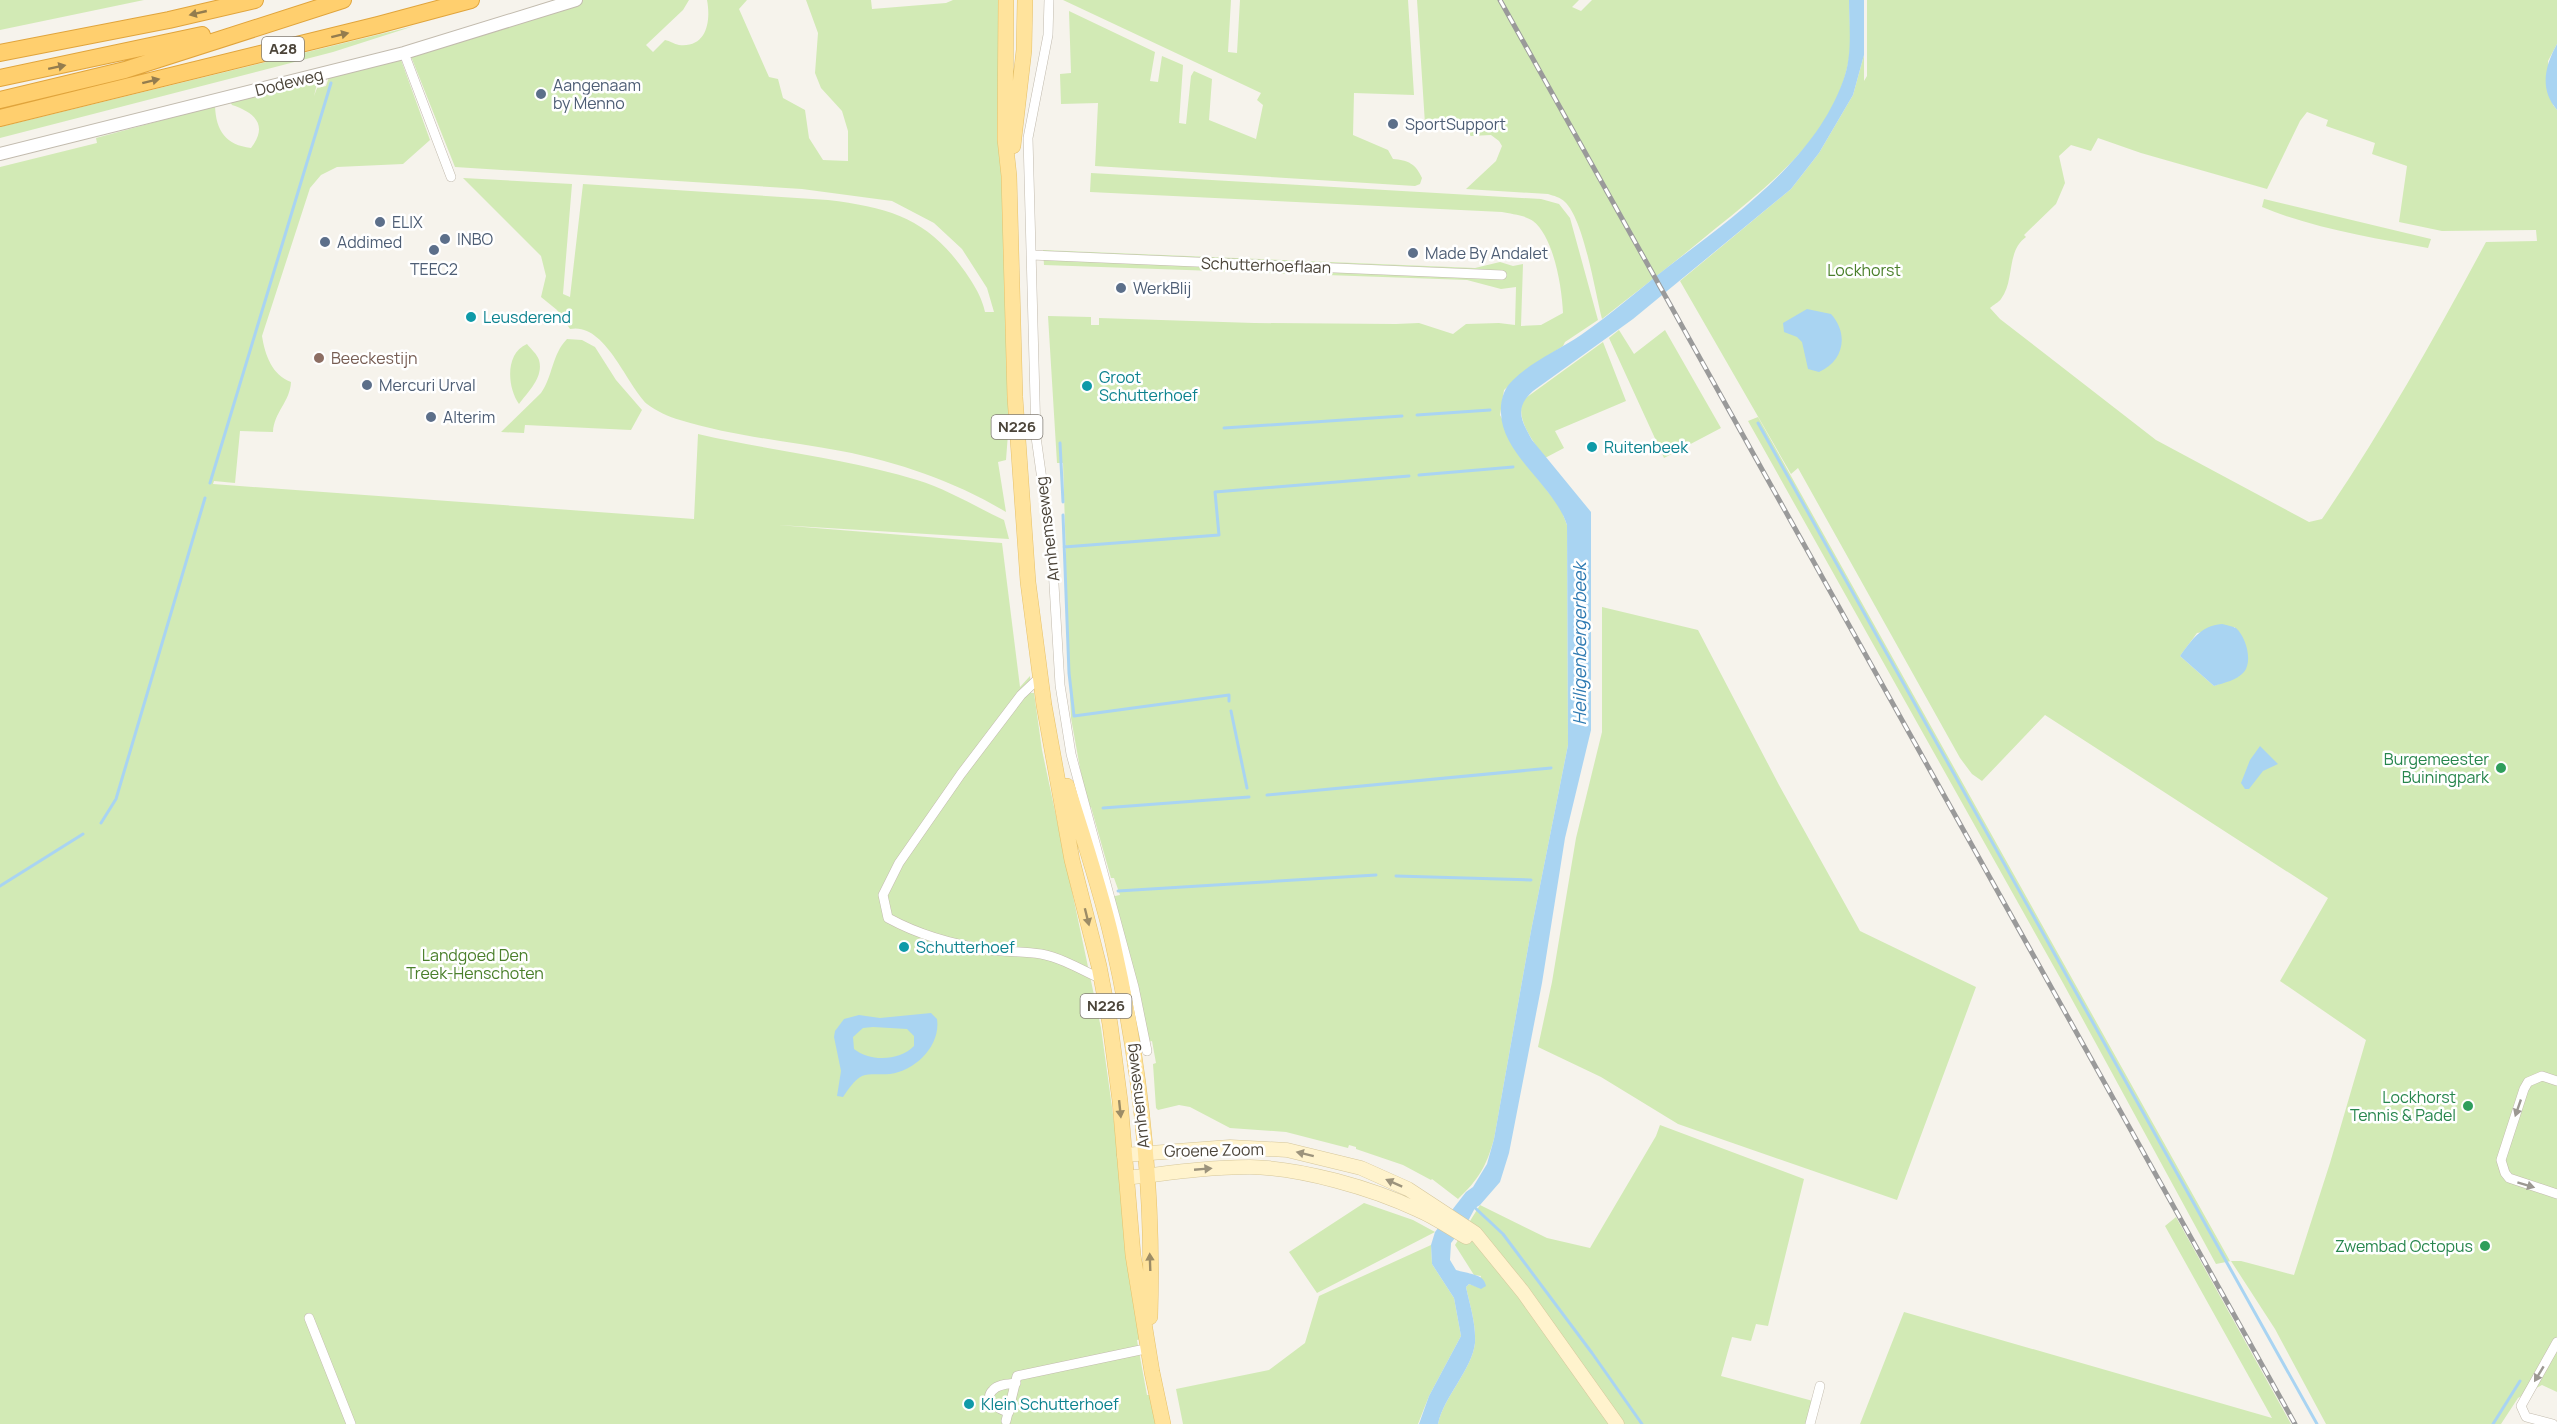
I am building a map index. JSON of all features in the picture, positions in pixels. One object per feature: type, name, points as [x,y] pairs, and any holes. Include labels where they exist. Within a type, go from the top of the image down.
[{"type":"highway","points":[[0,53],[169,20],[255,0]]},
{"type":"highway","name":"A28","points":[[0,118],[471,0]]},
{"type":"highway","name":"A28","points":[[0,78],[122,54],[341,1]]},
{"type":"highway","name":"A28","points":[[0,100],[125,70],[341,1]]},
{"type":"main road","name":"Arnhemseweg","points":[[1006,0],[1005,140],[1009,176],[1015,397],[1028,574],[1047,718],[1072,860],[1112,1035],[1133,1255],[1163,1424]]},
{"type":"main road","name":"Arnhemseweg","points":[[1009,176],[1024,50],[1025,0]]},
{"type":"main road","name":"Arnhemseweg","points":[[1047,718],[1112,939],[1135,1067],[1144,1152],[1150,1285],[1149,1345]]},
{"type":"main road","name":"Groene Zoom","points":[[1124,1155],[1230,1146],[1287,1150],[1361,1168],[1473,1236],[1491,1252],[1523,1292],[1617,1424]]},
{"type":"main road","name":"Groene Zoom","points":[[1126,1178],[1210,1168],[1252,1167],[1299,1173],[1422,1204]]},
{"type":"street","name":"Dodeweg","points":[[0,154],[404,53],[576,0]]},
{"type":"street","name":"Arnhemseweg","points":[[1049,0],[1048,36],[1028,138],[1036,437],[1052,551],[1060,685],[1071,754],[1134,987],[1147,1051]]},
{"type":"street","points":[[404,53],[451,177]]},
{"type":"street","name":"Schutterhoeflaan","points":[[1031,255],[1502,275]]},
{"type":"street","points":[[1041,677],[1021,695],[961,774],[899,863],[883,895],[888,918],[907,929],[990,950],[1041,954],[1057,958],[1101,979]]},
{"type":"street","points":[[2557,1081],[2542,1076],[2528,1082],[2501,1160],[2509,1179],[2557,1194]]},
{"type":"street","points":[[309,1318],[351,1424]]},
{"type":"street","points":[[2553,1424],[2541,1423],[2526,1417],[2520,1406],[2557,1342]]},
{"type":"street","points":[[1016,1383],[998,1386],[992,1390],[990,1396],[992,1403],[1008,1417],[1016,1383],[1017,1376],[1149,1345]]},
{"type":"street","points":[[1810,1424],[1820,1386]]},
{"type":"green space","points":[[0,0],[144,0],[0,30]]},
{"type":"green space","points":[[582,0],[689,0],[683,10],[646,45],[653,52],[665,40],[679,45],[688,45],[701,38],[707,24],[707,0],[747,0],[739,9],[769,77],[778,79],[783,98],[805,110],[809,138],[823,160],[848,161],[848,131],[842,111],[821,88],[815,73],[818,33],[806,0],[871,0],[872,9],[946,3],[953,0],[1000,0],[1010,408],[1006,460],[998,462],[1006,512],[947,482],[906,467],[841,451],[720,430],[663,414],[647,404],[639,395],[604,344],[594,335],[582,329],[570,329],[557,310],[541,297],[546,276],[541,256],[463,178],[572,184],[563,294],[570,297],[583,184],[828,200],[852,203],[892,213],[910,221],[941,243],[970,279],[985,312],[994,312],[987,288],[962,249],[934,223],[892,201],[802,189],[455,167],[410,54]]},
{"type":"green space","points":[[1063,0],[1231,0],[1228,52],[1237,53],[1240,0],[1408,0],[1414,95],[1354,93],[1353,135],[1388,150],[1393,159],[1411,164],[1422,178],[1420,184],[1415,186],[1095,166],[1098,103],[1061,104],[1060,74],[1071,73],[1069,11],[1155,52],[1150,81],[1158,82],[1162,56],[1183,65],[1179,123],[1186,124],[1191,76],[1194,71],[1212,79],[1209,120],[1256,139],[1263,105],[1257,100],[1261,93]]},
{"type":"green space","points":[[1417,0],[1579,0],[1572,7],[1581,11],[1592,0],[1849,0],[1849,60],[1839,93],[1827,116],[1812,138],[1777,177],[1602,319],[1578,224],[1565,202],[1548,194],[1466,189],[1496,161],[1502,146],[1499,141],[1491,135],[1471,136],[1453,123],[1425,124]]},
{"type":"green space","name":"Lockhorst","points":[[1867,0],[2557,0],[2557,44],[2548,61],[2553,105],[2557,110],[2557,1392],[2542,1385],[2518,1398],[2501,1424],[2326,1424],[2275,1329],[2231,1261],[2241,1261],[2294,1275],[2366,1040],[2280,981],[2328,898],[2045,715],[1982,781],[1972,774],[1960,758],[1798,468],[1791,474],[1680,281],[1791,189],[1819,153],[1853,95],[1864,55],[1864,81],[1867,76]],"holes":[[[2307,112],[2328,120],[2326,126],[2375,143],[2372,154],[2407,166],[2399,222],[2442,231],[2536,230],[2537,241],[2486,242],[2428,348],[2366,452],[2322,519],[2309,522],[2156,440],[2000,319],[1990,308],[2000,300],[2005,292],[2013,258],[2020,243],[2026,237],[2024,235],[2056,204],[2065,183],[2059,156],[2071,145],[2091,151],[2098,138],[2141,153],[2267,189],[2300,121]],[[2235,627],[2239,676],[2214,686],[2180,656],[2197,633]]]},
{"type":"green space","points":[[414,26],[333,52],[0,138],[0,127]]},
{"type":"green space","name":"Landgoed Den Treek-Henschoten","points":[[400,57],[430,140],[403,164],[337,167],[321,175],[310,188],[262,336],[270,364],[279,375],[291,382],[290,389],[276,419],[273,432],[240,431],[235,483],[214,481],[213,484],[694,519],[698,434],[890,472],[939,488],[1004,520],[1009,539],[778,525],[1002,543],[1020,687],[1030,676],[1042,750],[1101,1028],[1127,1215],[1141,1339],[1137,1340],[1147,1395],[1151,1395],[1156,1424],[0,1424],[0,167],[97,143],[96,138],[215,106],[218,123],[224,135],[235,144],[251,148],[259,133],[257,121],[247,111],[232,105],[229,100],[318,80],[314,96],[317,88],[326,86],[329,77]]},
{"type":"green space","points":[[1091,173],[1541,199],[1559,204],[1570,218],[1598,320],[1529,368],[1504,390],[1500,415],[1523,460],[1560,507],[1567,525],[1568,745],[1531,931],[1494,1139],[1481,1172],[1458,1199],[1432,1179],[1403,1165],[1356,1149],[1356,1147],[1349,1145],[1348,1148],[1286,1132],[1230,1128],[1190,1107],[1179,1105],[1158,1110],[1156,1108],[1153,1064],[1156,1063],[1152,1041],[1138,1045],[1105,898],[1120,895],[1114,878],[1111,878],[1091,807],[1087,807],[1071,718],[1064,557],[1066,557],[1063,463],[1057,463],[1048,316],[1091,317],[1091,325],[1099,325],[1099,318],[1254,323],[1419,323],[1453,334],[1466,324],[1515,325],[1516,287],[1501,289],[1467,280],[1044,265],[1043,250],[1475,268],[1500,262],[1513,266],[1523,264],[1521,326],[1541,325],[1563,313],[1556,264],[1546,239],[1533,221],[1502,212],[1090,192]]},
{"type":"green space","points":[[2264,199],[2431,239],[2428,248],[2322,227],[2262,207]]},
{"type":"green space","points":[[1619,330],[1634,354],[1665,330],[1721,428],[1664,458],[1609,338]]},
{"type":"green space","points":[[567,339],[582,340],[595,347],[616,380],[642,410],[631,430],[525,425],[524,433],[501,432],[541,393],[558,351]]},
{"type":"green space","points":[[1603,342],[1626,401],[1555,431],[1564,448],[1545,458],[1524,423],[1521,408],[1523,400]]},
{"type":"green space","points":[[527,344],[538,358],[540,366],[534,384],[519,404],[512,389],[510,371],[515,355]]},
{"type":"green space","points":[[1758,417],[2230,1261],[2216,1264],[2063,983],[1748,421]]},
{"type":"green space","points":[[1602,607],[1698,630],[1779,785],[1860,931],[1976,987],[1897,1200],[1678,1124],[1601,1077],[1538,1047],[1552,982],[1576,838],[1602,732]]},
{"type":"green space","points":[[1660,1125],[1804,1179],[1768,1326],[1756,1324],[1751,1341],[1732,1337],[1721,1376],[1813,1401],[1806,1424],[1438,1424],[1446,1403],[1469,1363],[1475,1343],[1474,1322],[1466,1287],[1469,1284],[1478,1287],[1481,1276],[1474,1275],[1455,1245],[1480,1205],[1547,1238],[1590,1248],[1656,1136]]},
{"type":"green space","points":[[1364,1203],[1413,1220],[1435,1232],[1317,1293],[1289,1252]]},
{"type":"green space","points":[[2176,1217],[2291,1424],[1860,1424],[1904,1312],[2272,1418],[2165,1226]]},
{"type":"green space","points":[[1431,1245],[1432,1264],[1454,1298],[1461,1336],[1429,1396],[1418,1424],[1183,1424],[1176,1389],[1269,1370],[1305,1343],[1319,1296]]},
{"type":"water","name":"Heiligenbergerbeek","points":[[1849,0],[1864,0],[1864,55],[1853,95],[1819,153],[1791,189],[1633,319],[1533,391],[1521,409],[1522,420],[1532,440],[1591,512],[1591,730],[1565,838],[1542,983],[1509,1153],[1500,1182],[1475,1208],[1467,1223],[1451,1243],[1450,1260],[1456,1270],[1479,1276],[1486,1286],[1481,1289],[1469,1284],[1466,1287],[1475,1328],[1473,1353],[1446,1403],[1438,1424],[1419,1424],[1429,1396],[1461,1336],[1454,1298],[1432,1264],[1431,1245],[1435,1232],[1466,1192],[1473,1187],[1487,1164],[1494,1139],[1531,931],[1568,745],[1567,525],[1551,497],[1510,443],[1501,413],[1503,395],[1520,373],[1602,320],[1742,210],[1791,163],[1812,138],[1830,110],[1843,81],[1849,51]]},
{"type":"water","points":[[2557,44],[2557,110],[2548,94],[2546,77],[2549,61]]},
{"type":"water","points":[[1807,309],[1831,314],[1837,322],[1842,338],[1839,354],[1834,361],[1819,372],[1808,369],[1802,342],[1797,337],[1784,332],[1783,323]]},
{"type":"water","points":[[2222,624],[2236,628],[2240,632],[2247,649],[2248,662],[2241,675],[2214,686],[2180,656],[2202,631]]},
{"type":"water","points":[[2260,746],[2278,764],[2263,771],[2249,789],[2245,789],[2241,783],[2250,760]]},
{"type":"water","points":[[931,1013],[937,1019],[935,1039],[924,1056],[908,1068],[890,1074],[862,1076],[843,1097],[837,1096],[841,1071],[834,1037],[835,1031],[844,1019],[859,1015],[880,1018]],"holes":[[[863,1028],[907,1029],[914,1036],[914,1046],[901,1055],[876,1058],[854,1049],[853,1037]]]},
{"type":"waterway","points":[[210,483],[331,83]]},
{"type":"waterway","points":[[1417,415],[1490,410]]},
{"type":"waterway","points":[[1224,428],[1402,416]]},
{"type":"waterway","points":[[1758,423],[2317,1424]]},
{"type":"waterway","points":[[1060,443],[1063,502]]},
{"type":"waterway","points":[[1419,475],[1513,467]]},
{"type":"waterway","points":[[1064,547],[1219,535],[1215,492],[1409,476]]},
{"type":"waterway","points":[[101,823],[116,799],[205,498]]},
{"type":"waterway","points":[[1063,515],[1069,673],[1074,716],[1229,695],[1229,701]]},
{"type":"waterway","points":[[1231,711],[1247,788]]},
{"type":"waterway","points":[[1267,795],[1551,768]]},
{"type":"waterway","points":[[1103,808],[1249,797]]},
{"type":"waterway","points":[[0,886],[83,834]]},
{"type":"waterway","points":[[1118,891],[1376,875]]},
{"type":"waterway","points":[[1396,876],[1531,880]]},
{"type":"waterway","points":[[1472,1205],[1503,1234],[1642,1424]]},
{"type":"waterway","points":[[2493,1424],[2520,1381]]},
{"type":"railway","points":[[1500,0],[2295,1424]]},
{"type":"place","name":"Aangenaam by Menno","points":[[541,94]]},
{"type":"place","name":"SportSupport","points":[[1393,124]]},
{"type":"place","name":"ELIX","points":[[380,222]]},
{"type":"place","name":"INBO","points":[[445,239]]},
{"type":"place","name":"Addimed","points":[[325,242]]},
{"type":"place","name":"TEEC2","points":[[434,250]]},
{"type":"place","name":"Made By Andalet","points":[[1413,253]]},
{"type":"place","name":"WerkBlij","points":[[1121,288]]},
{"type":"place","name":"Leusderend","points":[[471,317]]},
{"type":"place","name":"Beeckestijn","points":[[319,358]]},
{"type":"place","name":"Mercuri Urval","points":[[367,385]]},
{"type":"place","name":"Groot Schutterhoef","points":[[1087,386]]},
{"type":"place","name":"Alterim","points":[[431,417]]},
{"type":"place","name":"Ruitenbeek","points":[[1592,447]]},
{"type":"place","name":"Burgemeester Buiningpark","points":[[2501,768]]},
{"type":"place","name":"Schutterhoef","points":[[904,947]]},
{"type":"place","name":"Lockhorst Tennis & Padel","points":[[2468,1106]]},
{"type":"place","name":"Zwembad Octopus","points":[[2485,1246]]},
{"type":"place","name":"Klein Schutterhoef","points":[[969,1404]]}]
